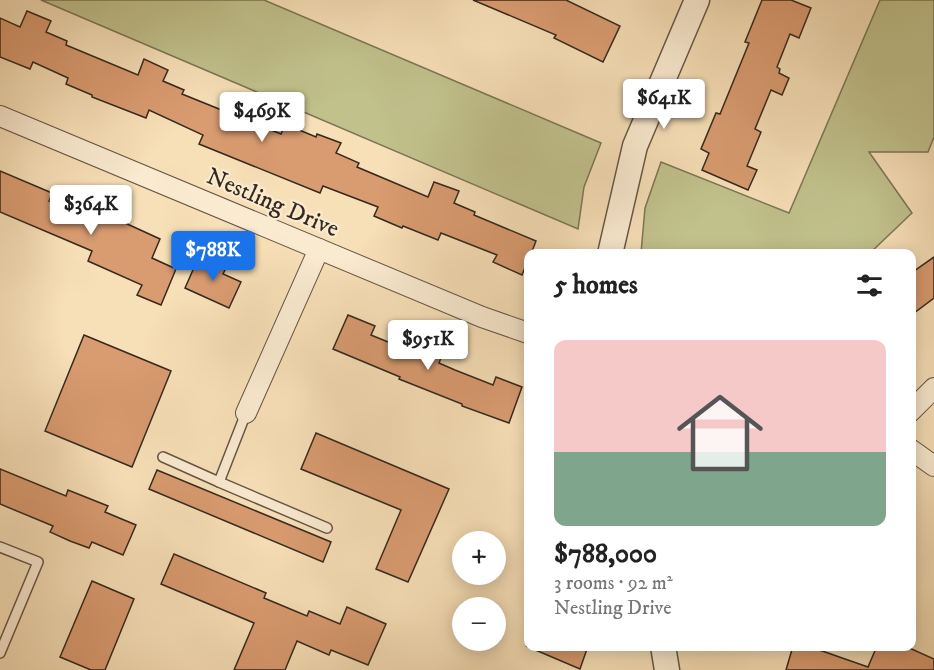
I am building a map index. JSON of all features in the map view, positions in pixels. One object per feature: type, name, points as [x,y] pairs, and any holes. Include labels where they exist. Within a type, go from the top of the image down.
[{"type":"street","points":[[611,249],[635,146],[697,0]]},
{"type":"street","name":"Nestling Drive","points":[[0,116],[482,317],[524,332]]},
{"type":"street","points":[[246,413],[319,249]]},
{"type":"street","points":[[916,406],[934,388]]},
{"type":"street","points":[[916,453],[934,466]]},
{"type":"street","points":[[664,651],[667,670]]},
{"type":"lane","points":[[219,482],[246,413]]},
{"type":"lane","points":[[163,457],[327,528]]},
{"type":"lane","points":[[0,547],[38,562],[0,653]]},
{"type":"green space","points":[[41,0],[264,0],[601,143],[584,187],[578,229]]},
{"type":"green space","points":[[880,0],[934,0],[934,137],[928,152],[869,152],[912,213],[874,249],[641,249],[645,208],[661,162],[789,213]]},
{"type":"building","points":[[473,0],[566,0],[620,26],[603,62],[554,38],[556,35]]},
{"type":"building","points":[[762,0],[791,0],[811,8],[799,38],[790,34],[777,67],[780,69],[779,73],[789,78],[782,95],[771,90],[755,129],[761,132],[747,166],[757,170],[748,190],[702,170],[709,153],[701,149],[716,113],[720,114],[749,43],[745,42]]},
{"type":"building","points":[[27,11],[51,21],[46,32],[67,41],[66,45],[138,75],[144,59],[168,70],[163,81],[184,90],[182,94],[281,134],[285,124],[316,137],[317,134],[341,143],[336,153],[359,163],[357,167],[428,197],[434,182],[459,191],[454,203],[475,212],[474,215],[536,241],[533,249],[524,249],[522,275],[493,262],[497,255],[441,233],[438,240],[403,226],[402,228],[374,216],[378,207],[323,186],[320,193],[199,144],[203,135],[149,110],[146,118],[92,97],[66,84],[68,78],[33,62],[30,69],[0,57],[0,18],[20,27]]},
{"type":"building","points":[[0,171],[52,193],[49,201],[95,220],[99,211],[160,239],[152,258],[176,269],[161,305],[137,295],[142,285],[88,261],[92,251],[0,212]]},
{"type":"building","points":[[200,254],[227,266],[223,274],[241,282],[229,308],[185,288]]},
{"type":"building","points":[[934,257],[934,298],[916,312],[916,270]]},
{"type":"building","points":[[348,315],[375,326],[371,335],[410,351],[414,341],[443,353],[439,363],[455,370],[493,385],[496,377],[522,387],[509,423],[462,406],[462,404],[333,349]]},
{"type":"building","points":[[84,335],[171,371],[132,467],[45,431]]},
{"type":"building","points":[[316,433],[449,489],[408,582],[376,569],[401,510],[301,469]]},
{"type":"building","points":[[0,469],[66,496],[68,490],[108,506],[105,512],[136,525],[123,555],[92,542],[89,548],[70,541],[50,532],[53,526],[0,504]]},
{"type":"building","points":[[157,470],[331,542],[323,562],[149,489]]},
{"type":"building","points":[[174,554],[266,593],[264,598],[307,616],[309,611],[340,624],[347,607],[386,624],[368,665],[331,650],[329,655],[297,641],[285,670],[234,670],[254,623],[161,584]]},
{"type":"building","points":[[92,581],[134,599],[105,670],[91,670],[60,657]]},
{"type":"building","points":[[538,651],[586,651],[580,669]]},
{"type":"building","points":[[792,651],[822,651],[868,667],[875,651],[916,651],[934,659],[934,670],[786,670]]}]
